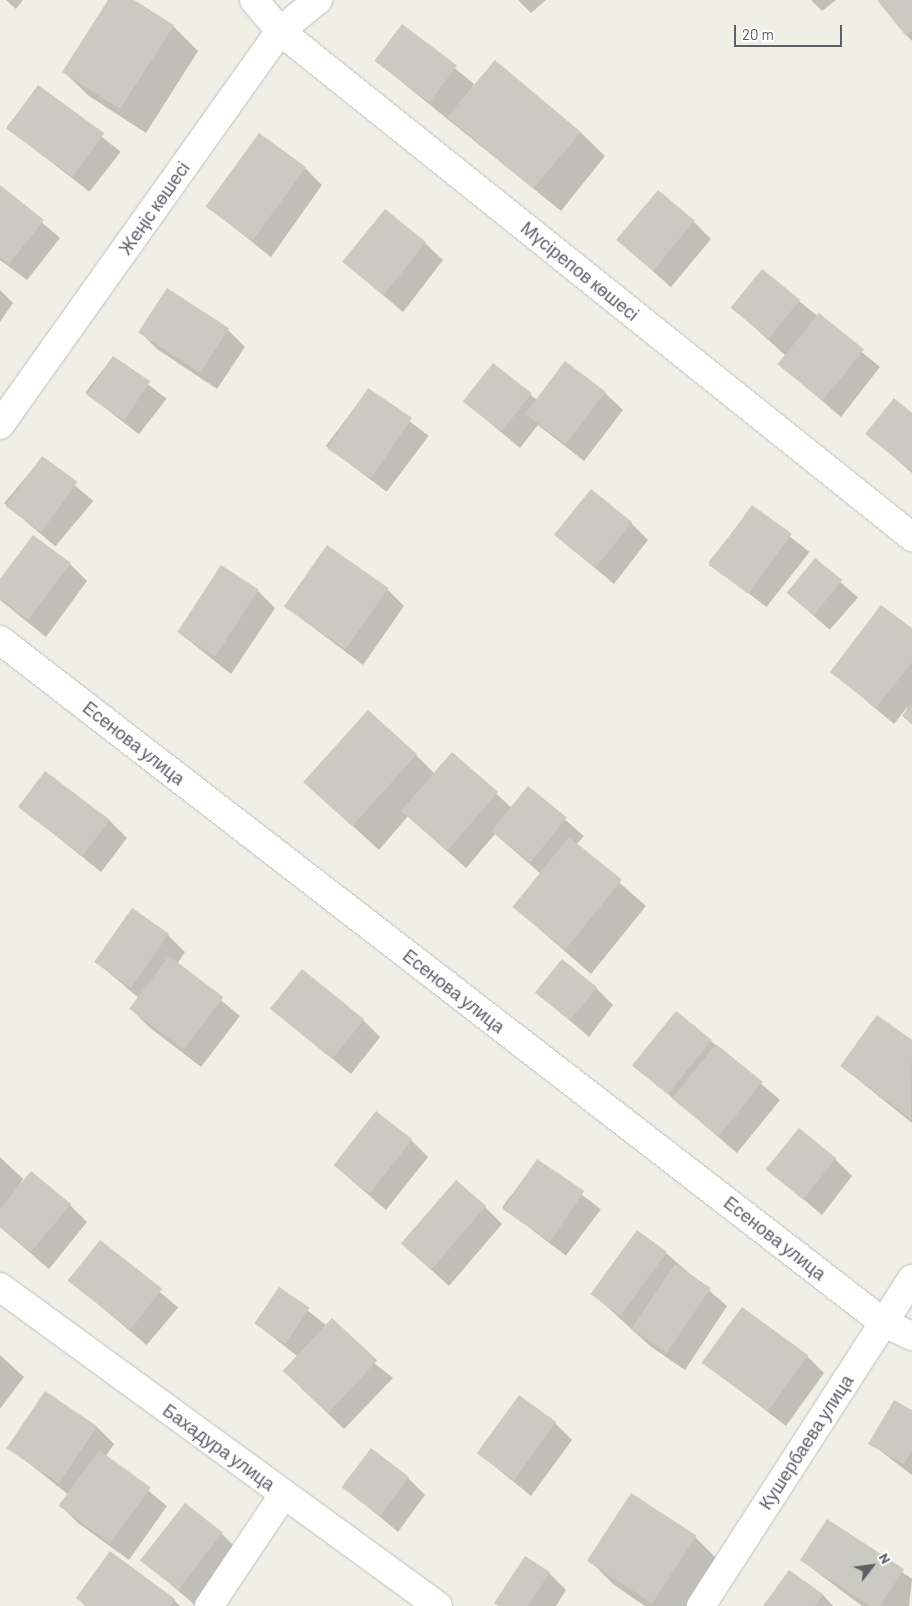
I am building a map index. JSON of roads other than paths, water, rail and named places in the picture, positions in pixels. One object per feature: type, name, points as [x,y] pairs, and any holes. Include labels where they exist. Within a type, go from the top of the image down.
[{"type":"street","name":"Мүсірепов көшесі","points":[[254,0],[280,31],[912,537]]},
{"type":"street","name":"Жеңіс көшесі","points":[[0,425],[280,31],[318,0]]},
{"type":"street","name":"Есенова улица","points":[[0,640],[884,1322],[912,1336]]},
{"type":"street","name":"Кушербаева улица","points":[[700,1606],[912,1279]]},
{"type":"street","name":"Бахадура улица","points":[[0,1287],[438,1606]]},
{"type":"street","points":[[209,1606],[284,1494]]}]
